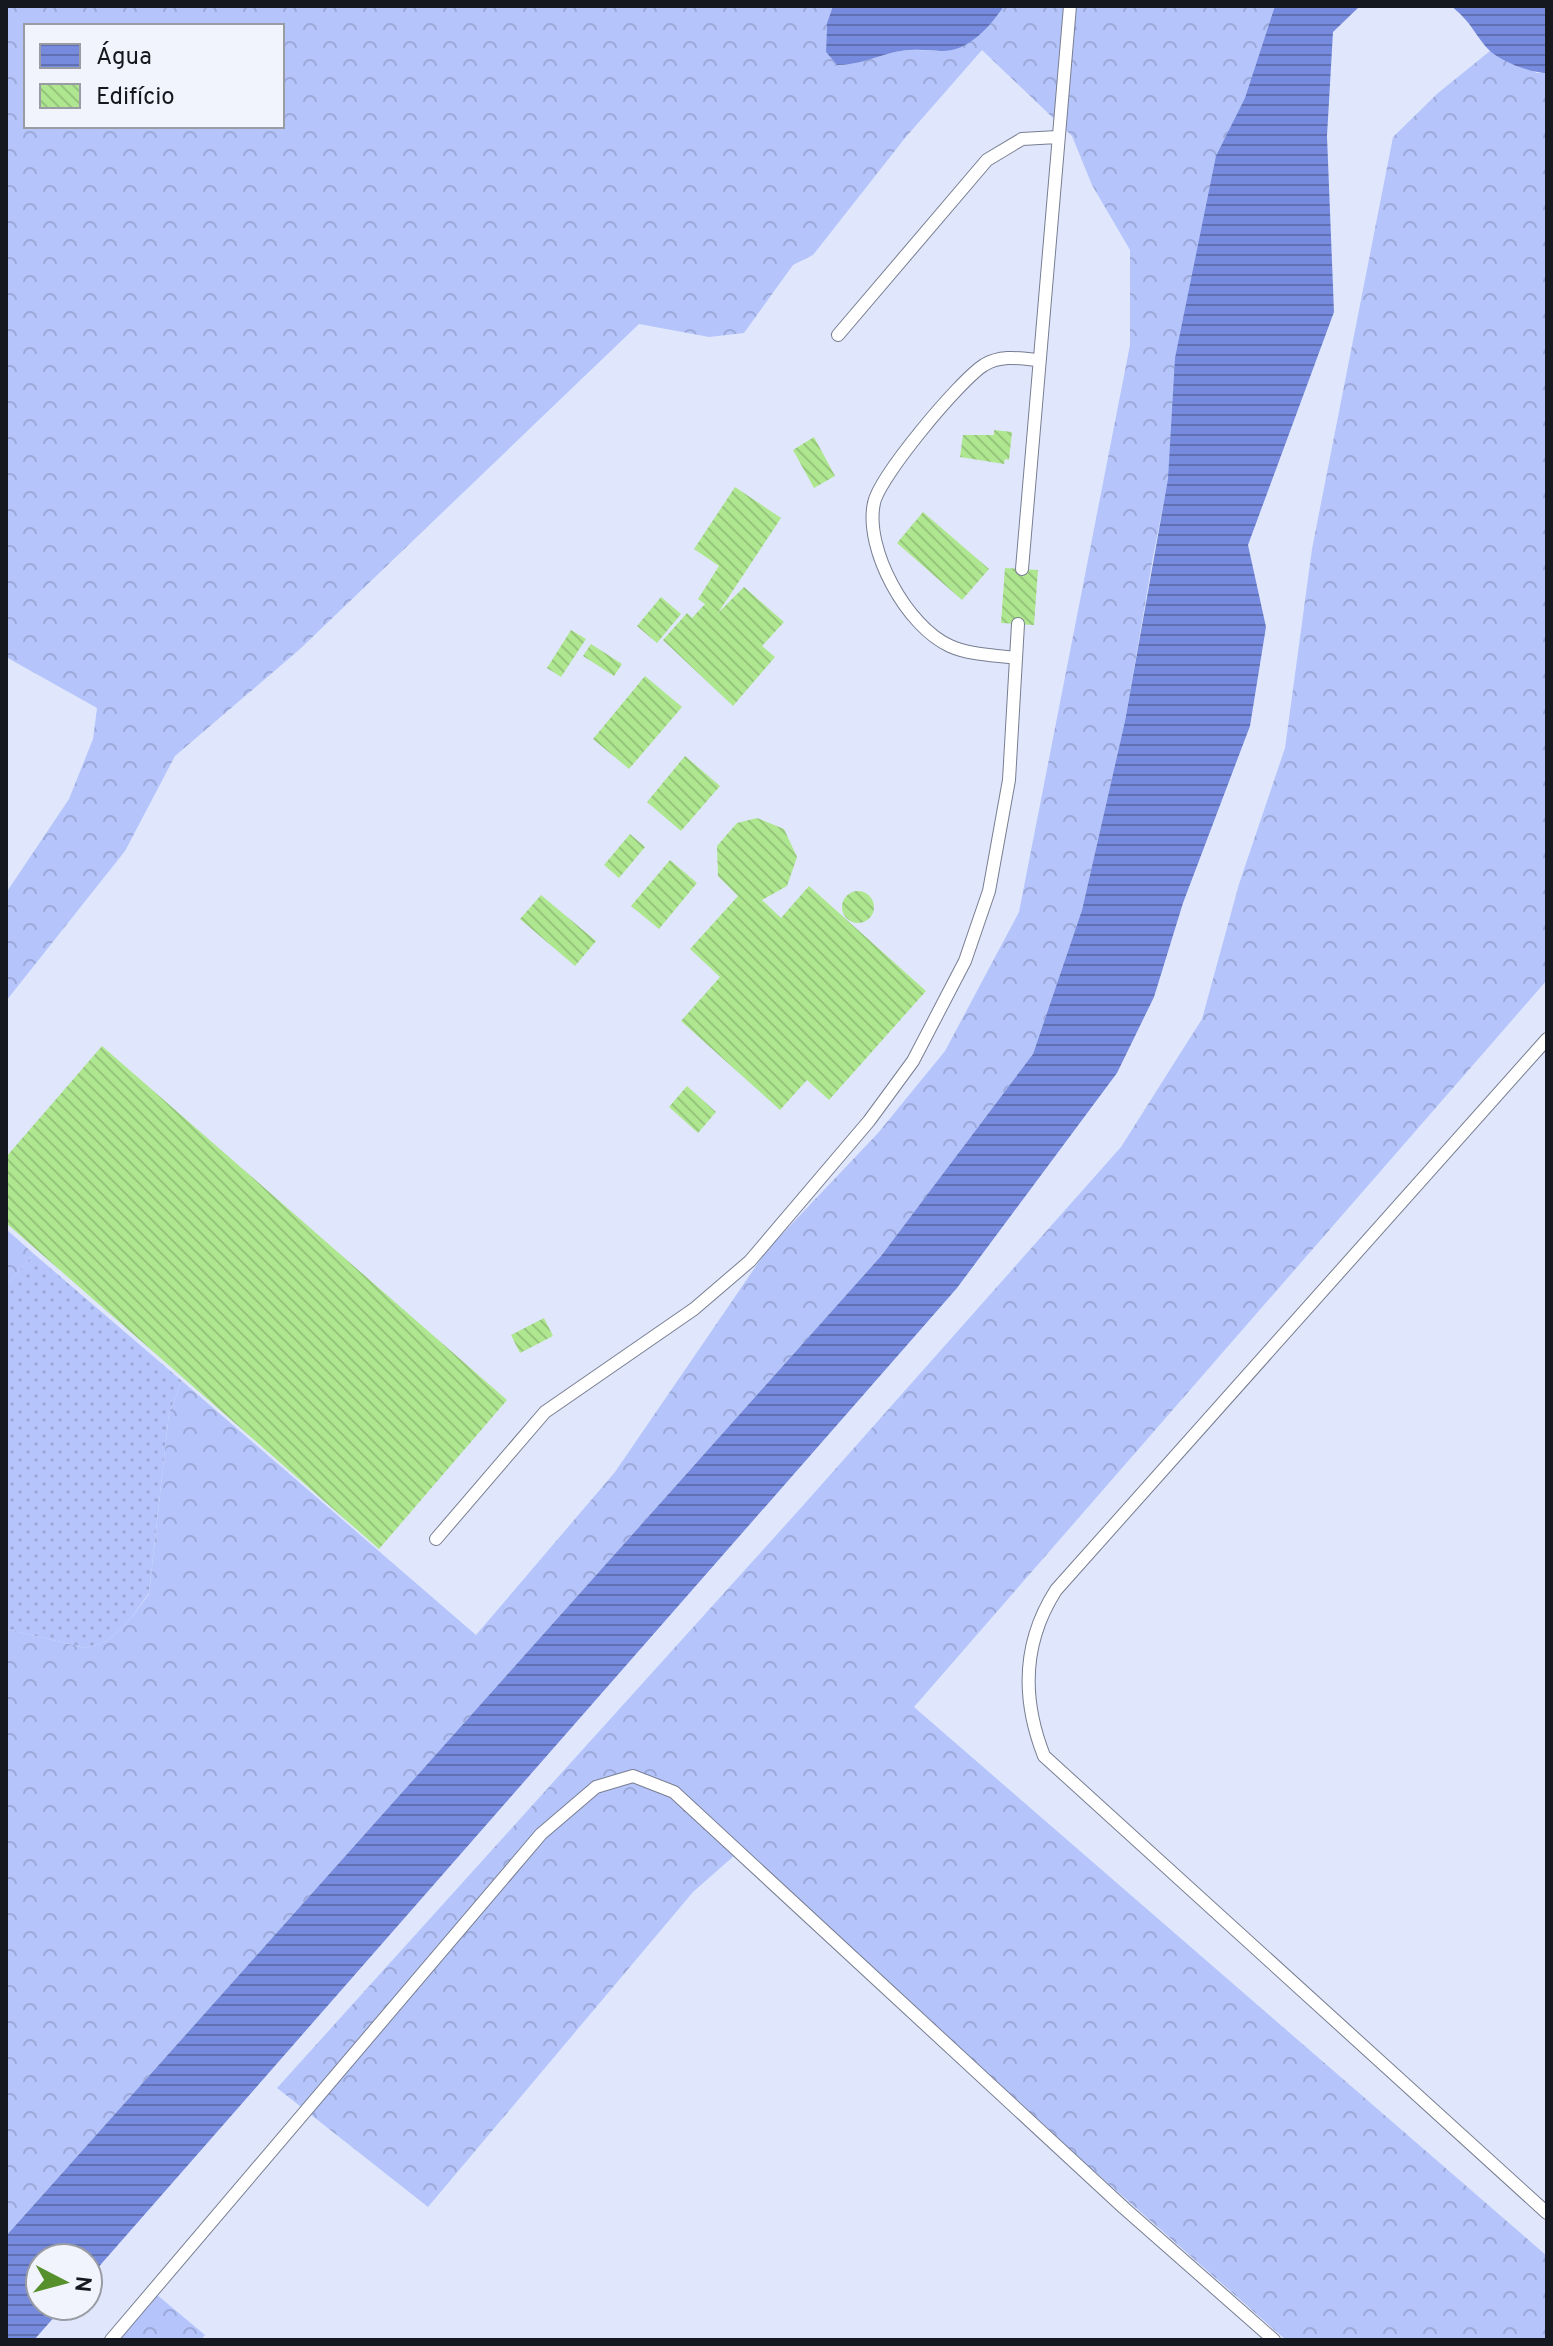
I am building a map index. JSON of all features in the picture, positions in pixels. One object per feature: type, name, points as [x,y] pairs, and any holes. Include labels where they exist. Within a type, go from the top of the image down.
[{"type":"lane","points":[[1022,569],[1037,360],[1070,6]]},
{"type":"lane","points":[[838,335],[987,160],[1022,139],[1057,137]]},
{"type":"lane","points":[[1016,658],[951,646],[919,624],[881,564],[875,548],[872,515],[887,473],[977,370],[1002,358],[1037,360]]},
{"type":"lane","points":[[436,1539],[545,1412],[694,1309],[750,1261],[869,1121],[913,1061],[955,984],[989,891],[1004,818],[1018,624]]},
{"type":"lane","points":[[1547,1039],[1056,1590],[1042,1611],[1034,1636],[1026,1689],[1031,1724],[1044,1756],[1547,2213]]},
{"type":"lane","points":[[111,2340],[541,1834],[596,1787],[633,1776],[674,1792],[1124,2208],[1274,2340]]},
{"type":"green space","points":[[6,6],[833,6],[827,23],[826,52],[837,65],[858,63],[897,51],[941,51],[960,47],[985,29],[1004,6],[1275,6],[1265,69],[1202,308],[1153,557],[1125,721],[1082,910],[1033,1054],[881,1256],[6,2236],[6,1629],[86,1648],[107,1641],[128,1622],[149,1594],[169,1413],[182,1381],[476,1635],[615,1472],[767,1250],[878,1133],[945,1051],[1019,912],[1130,345],[1130,250],[1092,185],[1072,136],[982,50],[905,138],[813,255],[793,265],[744,333],[709,337],[639,324],[300,649],[175,756],[125,851],[6,1001],[6,893],[69,799],[93,739],[97,708],[6,657]]},
{"type":"green space","points":[[1490,51],[1537,73],[1547,73],[1547,980],[914,1707],[1547,2256],[1547,2340],[1286,2340],[735,1855],[693,1892],[428,2207],[277,2088],[799,1510],[1121,1147],[1202,1019],[1239,884],[1285,748],[1312,549],[1393,137],[1438,93]]},
{"type":"green space","points":[[6,1229],[34,1254],[6,1285]]},
{"type":"green space","points":[[34,1254],[182,1381],[169,1413],[149,1593],[128,1622],[107,1641],[86,1648],[6,1629],[6,1285]]},
{"type":"green space","points":[[156,2294],[205,2335],[201,2340],[116,2340]]},
{"type":"water","points":[[833,6],[1004,6],[985,30],[960,47],[941,51],[904,50],[858,63],[837,65],[826,52],[827,23]]},
{"type":"water","points":[[1275,6],[1360,6],[1333,32],[1327,136],[1334,312],[1248,545],[1266,627],[1250,726],[1183,903],[1154,997],[1117,1073],[957,1288],[104,2261],[104,2242],[24,2242],[24,2322],[50,2322],[34,2340],[6,2340],[6,2236],[881,1256],[1033,1054],[1082,910],[1125,721],[1168,479],[1175,358],[1216,156],[1245,98]]},
{"type":"water","points":[[1451,6],[1547,6],[1547,73],[1516,66],[1500,58]]},
{"type":"building","points":[[994,430],[1012,432],[1009,460],[1005,459],[1004,464],[960,457],[963,435],[994,435]]},
{"type":"building","points":[[814,437],[835,476],[814,488],[793,450]]},
{"type":"building","points":[[735,487],[781,518],[718,613],[744,587],[784,622],[762,646],[775,657],[733,706],[663,640],[687,613],[692,618],[705,604],[698,599],[719,566],[694,549]]},
{"type":"building","points":[[923,512],[989,569],[962,600],[897,543]]},
{"type":"building","points":[[1005,568],[1038,570],[1034,625],[1001,623]]},
{"type":"building","points":[[661,597],[681,614],[657,643],[637,626]]},
{"type":"building","points":[[571,630],[586,639],[561,677],[547,668]]},
{"type":"building","points":[[591,644],[622,664],[614,676],[583,656]]},
{"type":"building","points":[[645,676],[682,707],[629,769],[593,739]]},
{"type":"building","points":[[685,756],[720,786],[681,831],[647,802]]},
{"type":"building","points":[[757,818],[784,829],[797,857],[787,886],[762,900],[781,918],[809,886],[926,991],[829,1100],[807,1080],[780,1110],[681,1021],[720,977],[690,949],[738,896],[718,876],[717,846],[737,823]]},
{"type":"building","points":[[630,834],[645,847],[619,878],[604,865]]},
{"type":"building","points":[[670,860],[697,883],[659,929],[631,906]]},
{"type":"building","points":[[858,891],[869,896],[874,907],[869,918],[858,923],[847,918],[842,907],[847,896]]},
{"type":"building","points":[[541,895],[596,941],[575,966],[520,919]]},
{"type":"building","points":[[102,1046],[507,1400],[379,1549],[6,1223],[6,1157]]},
{"type":"building","points":[[687,1086],[716,1112],[698,1133],[669,1107]]},
{"type":"building","points":[[544,1318],[553,1336],[520,1353],[511,1335]]}]
